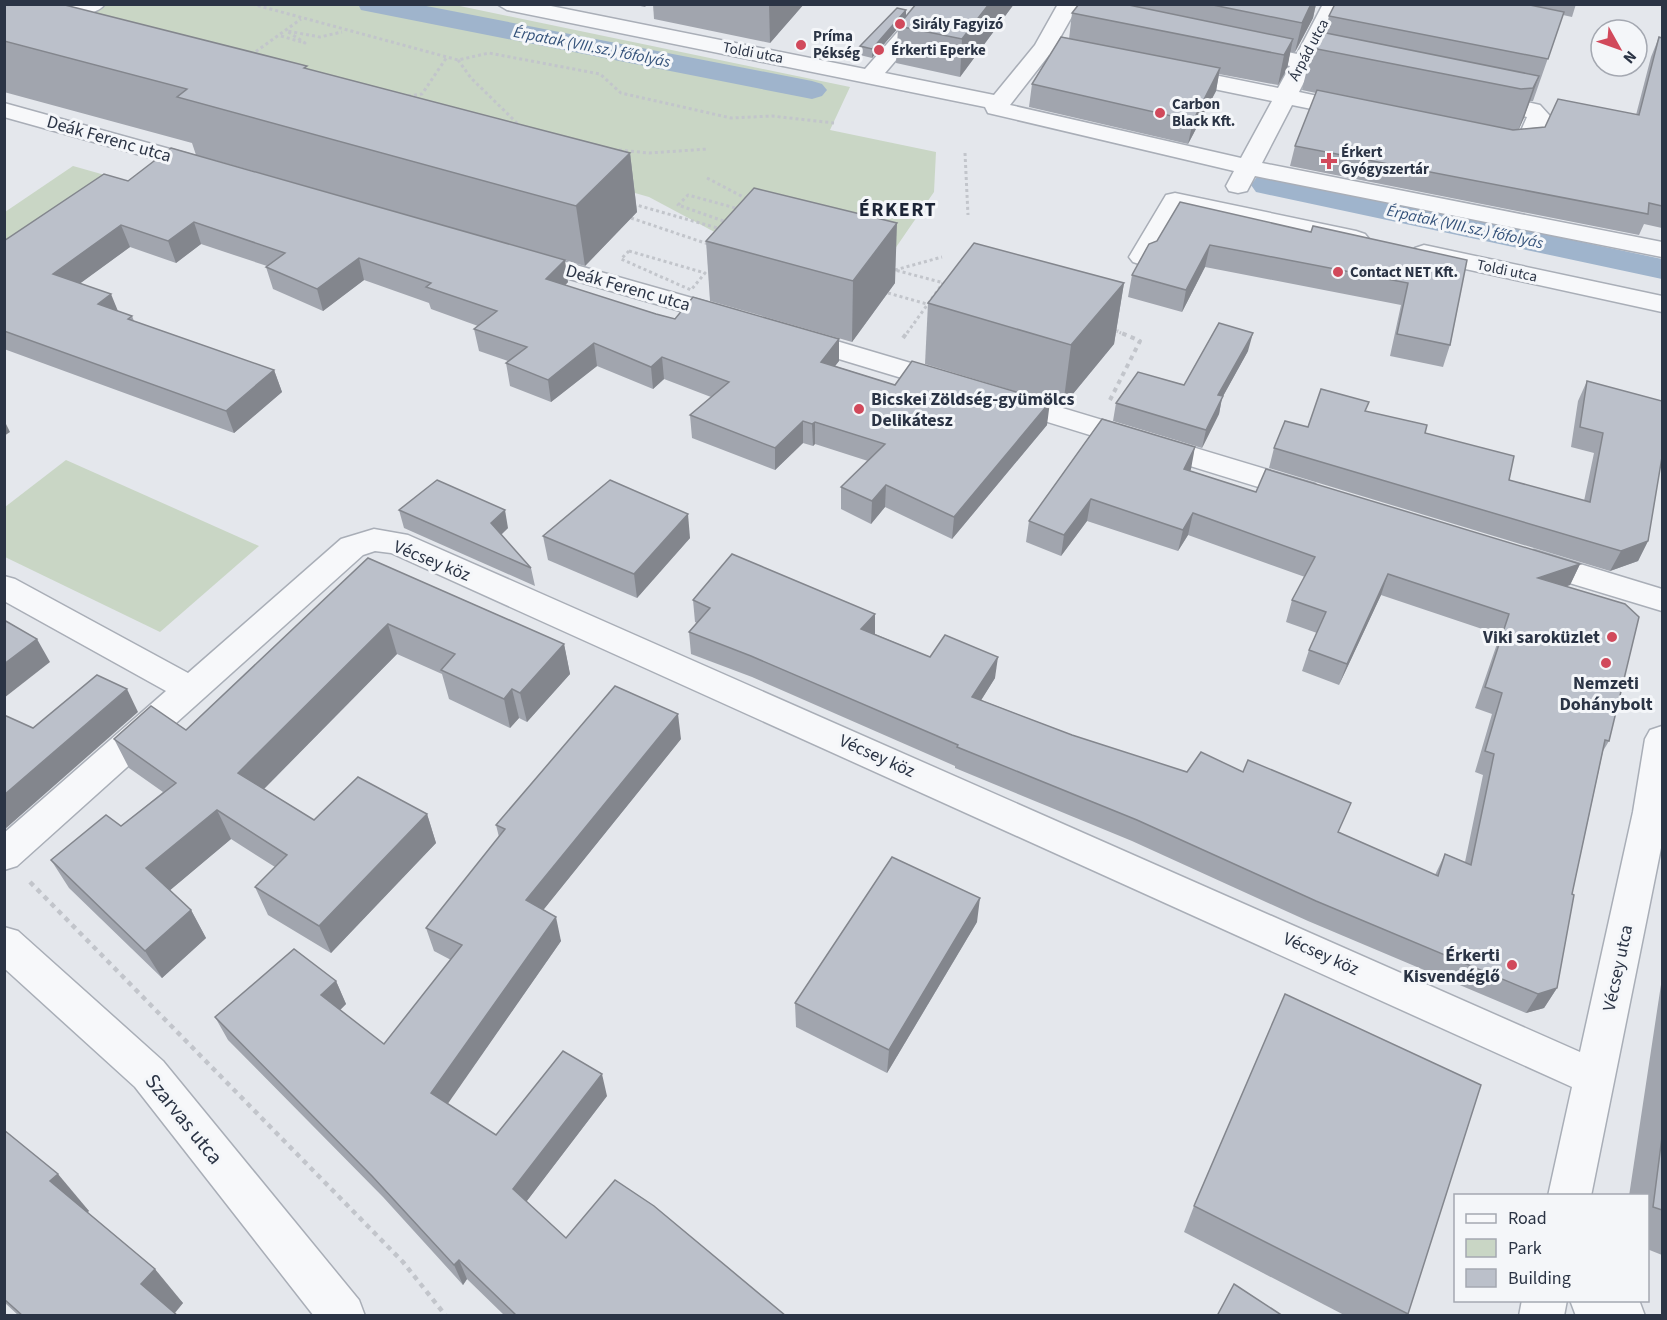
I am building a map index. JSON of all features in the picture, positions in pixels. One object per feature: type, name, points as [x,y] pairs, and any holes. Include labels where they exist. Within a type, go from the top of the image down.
[{"type":"street","points":[[26,4],[61,12],[86,10],[95,4]]},
{"type":"street","name":"Toldi utca","points":[[507,4],[871,76],[1248,167],[1662,250]]},
{"type":"street","points":[[871,76],[934,4]]},
{"type":"street","points":[[998,106],[1044,47],[1069,4]]},
{"type":"street","name":"Árpád utca","points":[[1285,96],[1305,58],[1343,5]]},
{"type":"street","points":[[1281,36],[1297,44],[1305,58]]},
{"type":"street","points":[[1222,46],[1305,58],[1372,76]]},
{"type":"street","points":[[1044,47],[1124,63]]},
{"type":"street","points":[[1159,70],[1378,115]]},
{"type":"street","points":[[1464,95],[1532,110],[1539,116],[1529,140],[1506,141],[1471,134]]},
{"type":"street","points":[[1226,211],[1285,96]]},
{"type":"street","name":"Deák Ferenc utca","points":[[4,110],[233,174]]},
{"type":"street","name":"Toldi utca","points":[[1142,257],[1175,200],[1662,304]]},
{"type":"street","name":"Deák Ferenc utca","points":[[493,249],[763,327],[1324,497]]},
{"type":"street","name":"Vécsey köz","points":[[13,863],[190,689],[352,548],[374,540],[398,543],[1595,1078]]},
{"type":"street","points":[[1505,552],[1662,600]]},
{"type":"street","points":[[4,587],[190,689]]},
{"type":"street","name":"Vécsey utca","points":[[1569,1194],[1651,812],[1662,739]]},
{"type":"street","name":"Szarvas utca","points":[[4,942],[149,1074],[343,1316]]},
{"type":"street","points":[[1596,1302],[1623,1316]]},
{"type":"path","points":[[252,4],[344,31],[458,60],[489,53],[600,74],[621,93],[731,118],[772,116],[834,123]]},
{"type":"path","points":[[244,60],[302,19]]},
{"type":"path","points":[[286,31],[320,37],[344,31]]},
{"type":"path","points":[[280,36],[305,43],[286,31]]},
{"type":"path","points":[[399,97],[422,94],[447,57]]},
{"type":"path","points":[[458,60],[471,78],[521,127]]},
{"type":"path","points":[[618,150],[649,153],[708,149]]},
{"type":"path","points":[[965,153],[968,215]]},
{"type":"path","points":[[707,178],[751,201],[741,210],[688,195],[678,206],[730,224]]},
{"type":"path","points":[[630,203],[722,230]]},
{"type":"path","points":[[631,218],[718,247]]},
{"type":"path","points":[[894,270],[942,257]]},
{"type":"path","points":[[883,267],[954,286]]},
{"type":"path","points":[[903,338],[943,283]]},
{"type":"path","points":[[888,293],[936,306]]},
{"type":"path","points":[[1096,428],[1140,341],[1112,329]]},
{"type":"path","points":[[13,863],[403,1262],[446,1316]]},
{"type":"green space","points":[[95,5],[455,5],[850,87],[830,130],[936,152],[934,192],[888,259],[737,244],[649,197],[55,27]]},
{"type":"green space","points":[[73,166],[126,181],[5,263],[5,212]]},
{"type":"green space","points":[[66,460],[259,546],[160,632],[5,557],[5,507]]},
{"type":"building","points":[[4,4],[61,4],[307,66],[304,68],[630,153],[576,206],[177,97],[187,89],[4,41]]},
{"type":"building","points":[[916,4],[989,4],[962,39],[898,26]]},
{"type":"building","points":[[1079,4],[1124,4],[1293,39],[1284,55],[1072,13]]},
{"type":"building","points":[[1208,4],[1311,4],[1302,23]]},
{"type":"building","points":[[1335,4],[1525,4],[1564,12],[1548,59],[1329,16]]},
{"type":"building","points":[[897,8],[906,10],[872,49],[860,46]]},
{"type":"building","points":[[1321,32],[1539,76],[1533,88],[1521,89],[1312,48]]},
{"type":"building","points":[[1061,37],[1220,68],[1193,121],[1032,84]]},
{"type":"building","points":[[1659,37],[1662,38],[1662,206],[1649,203],[1648,214],[1295,146],[1317,90],[1513,130],[1545,127],[1558,99],[1639,115]]},
{"type":"building","points":[[171,148],[565,260],[546,279],[656,314],[675,319],[693,297],[839,339],[821,362],[895,385],[912,361],[1050,402],[954,517],[886,485],[872,501],[841,487],[885,444],[815,422],[812,424],[803,421],[775,448],[690,415],[729,382],[662,357],[651,367],[594,343],[548,380],[506,363],[527,347],[474,329],[497,311],[426,287],[431,283],[359,258],[317,289],[266,267],[285,253],[194,222],[168,241],[121,225],[53,274],[111,294],[98,304],[132,316],[128,319],[274,370],[226,411],[4,331],[4,241],[104,174],[128,181]]},
{"type":"building","points":[[754,188],[897,223],[853,281],[706,241]]},
{"type":"building","points":[[1180,202],[1311,232],[1313,226],[1467,260],[1450,345],[1397,334],[1408,283],[1210,245],[1186,290],[1132,275],[1149,244],[1157,241]]},
{"type":"building","points":[[974,243],[1124,283],[1071,345],[928,303]]},
{"type":"building","points":[[1219,323],[1253,333],[1218,395],[1223,396],[1206,430],[1116,403],[1138,372],[1184,385]]},
{"type":"building","points":[[1587,381],[1662,401],[1662,457],[1648,541],[1621,551],[1274,448],[1285,421],[1308,427],[1321,389],[1369,402],[1365,411],[1427,425],[1425,433],[1514,456],[1509,480],[1590,502],[1603,433],[1580,427]]},
{"type":"building","points":[[1102,419],[1195,447],[1184,469],[1256,492],[1266,469],[1580,564],[1538,578],[1625,604],[1639,617],[1609,741],[1605,740],[1572,894],[1574,895],[1557,988],[1538,994],[1316,901],[1137,820],[957,747],[958,745],[751,656],[689,632],[710,608],[693,600],[732,554],[875,614],[861,629],[930,657],[945,635],[998,657],[972,697],[1072,735],[1187,772],[1201,752],[1243,772],[1248,760],[1351,803],[1338,832],[1438,876],[1445,854],[1471,865],[1494,754],[1485,751],[1502,693],[1485,687],[1509,614],[1388,574],[1347,664],[1309,650],[1326,612],[1292,600],[1315,557],[1193,513],[1183,530],[1091,499],[1064,535],[1029,521]]},
{"type":"building","points":[[437,480],[505,510],[491,523],[531,568],[399,510]]},
{"type":"building","points":[[610,480],[688,514],[634,574],[543,536]]},
{"type":"building","points":[[368,558],[564,644],[520,693],[512,689],[504,699],[441,670],[455,654],[388,624],[238,773],[314,820],[358,777],[427,814],[319,926],[255,887],[287,855],[217,810],[146,868],[191,910],[145,951],[51,860],[106,815],[121,826],[176,783],[114,739],[151,706],[186,730]]},
{"type":"building","points":[[4,620],[37,639],[4,664]]},
{"type":"building","points":[[97,675],[127,689],[4,795],[4,715],[33,728]]},
{"type":"building","points":[[615,686],[678,714],[526,900],[556,917],[431,1093],[496,1135],[563,1051],[602,1074],[513,1189],[566,1238],[615,1180],[654,1206],[786,1316],[517,1316],[459,1260],[454,1265],[372,1176],[215,1017],[294,949],[336,981],[321,995],[384,1044],[462,945],[426,928],[505,829],[496,825]]},
{"type":"building","points":[[892,857],[980,898],[889,1050],[795,1003]]},
{"type":"building","points":[[1285,994],[1481,1085],[1408,1314],[1194,1206]]},
{"type":"building","points":[[4,1130],[58,1174],[50,1181],[155,1269],[141,1284],[178,1316],[23,1316],[4,1299]]},
{"type":"building","points":[[1662,1137],[1662,1210],[1653,1207]]},
{"type":"building","points":[[1234,1284],[1283,1316],[1217,1316]]},
{"type":"waterway","name":"Érpatak (VIII.sz.) főfolyás","points":[[371,4],[812,90]]},
{"type":"waterway","name":"Érpatak (VIII.sz.) főfolyás","points":[[1267,185],[1662,269]]},
{"type":"place","name":"Sirály Fagyizó","points":[[900,24]]},
{"type":"place","name":"Príma Pékség","points":[[801,45]]},
{"type":"place","name":"Érkerti Eperke","points":[[879,50]]},
{"type":"place","name":"Carbon Black Kft.","points":[[1160,113]]},
{"type":"place","name":"Érkert Gyógyszertár","points":[[1329,161]]},
{"type":"place","name":"Contact NET Kft.","points":[[1338,272]]},
{"type":"place","name":"Bicskei Zöldség-gyümölcs Delikátesz","points":[[859,409]]},
{"type":"place","name":"Viki saroküzlet","points":[[1612,637]]},
{"type":"place","name":"Nemzeti Dohánybolt","points":[[1606,663]]},
{"type":"place","name":"Érkerti Kisvendéglő","points":[[1512,965]]},
{"type":"district","name":"ÉRKERT","points":[[898,210]]}]
